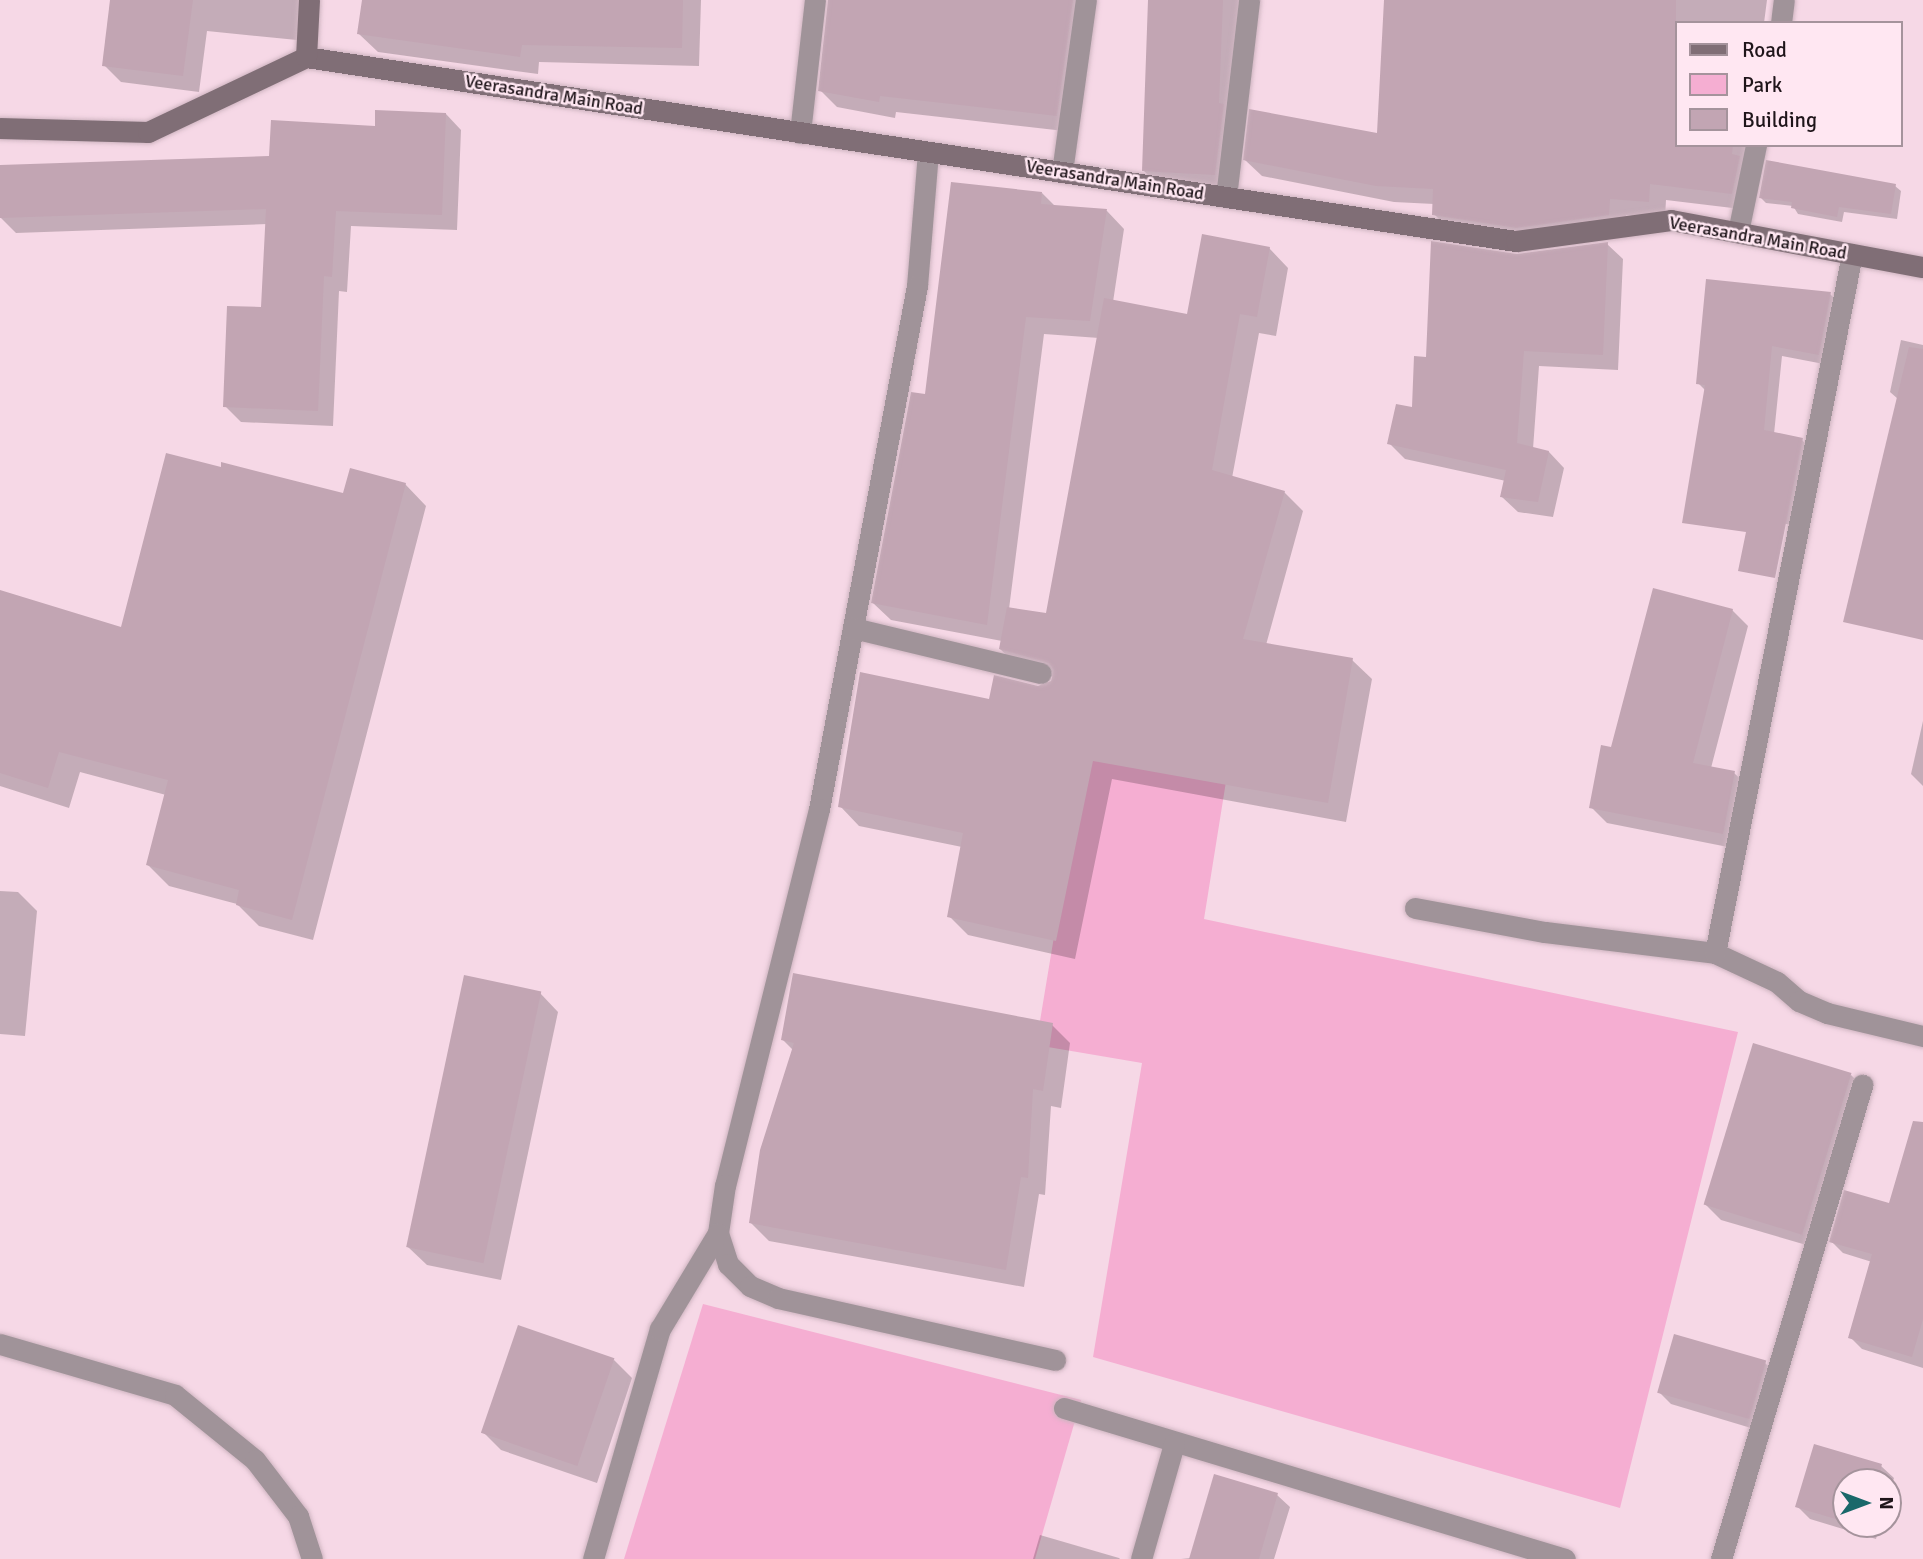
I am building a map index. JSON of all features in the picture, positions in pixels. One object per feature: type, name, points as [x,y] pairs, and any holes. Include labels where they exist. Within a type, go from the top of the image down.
[{"type":"street","points":[[0,128],[148,132],[306,57],[309,0]]},
{"type":"street","points":[[800,132],[814,0]]},
{"type":"street","points":[[1062,172],[1086,0]]},
{"type":"street","points":[[1226,197],[1249,0]]},
{"type":"street","points":[[1781,21],[1784,0]]},
{"type":"street","name":"Veerasandra Main Road","points":[[306,57],[1516,241],[1671,220],[1923,267]]},
{"type":"street","points":[[1738,232],[1756,147]]},
{"type":"street","points":[[593,1559],[660,1329],[718,1233],[724,1185],[819,809],[917,286],[928,152]]},
{"type":"street","points":[[1715,953],[1853,254]]},
{"type":"street","points":[[853,628],[1041,673]]},
{"type":"street","points":[[1415,908],[1545,932],[1715,953],[1777,982],[1799,1001],[1828,1013],[1923,1037]]},
{"type":"street","points":[[1721,1559],[1862,1085]]},
{"type":"street","points":[[718,1233],[728,1264],[750,1286],[778,1298],[1055,1360]]},
{"type":"street","points":[[0,1344],[175,1395],[255,1460],[298,1516],[312,1559]]},
{"type":"street","points":[[1063,1408],[1174,1444],[1565,1559]]},
{"type":"street","points":[[1141,1559],[1174,1444]]},
{"type":"green space","points":[[1086,744],[1228,769],[1204,919],[1738,1032],[1620,1508],[1093,1357],[1142,1063],[1036,1045]]},
{"type":"green space","points":[[703,1304],[1081,1400],[1035,1559],[624,1559]]},
{"type":"building","points":[[110,0],[193,0],[183,76],[102,66]]},
{"type":"building","points":[[362,0],[683,0],[682,48],[522,45],[520,57],[357,34]]},
{"type":"building","points":[[828,0],[1073,0],[1057,116],[880,96],[879,102],[818,91]]},
{"type":"building","points":[[1148,0],[1223,0],[1219,103],[1224,104],[1215,175],[1142,171]]},
{"type":"building","points":[[1384,0],[1676,0],[1674,147],[1733,147],[1732,154],[1740,156],[1732,194],[1650,184],[1649,202],[1610,199],[1609,215],[1516,228],[1432,215],[1433,189],[1376,186],[1243,160],[1249,109],[1377,133]]},
{"type":"building","points":[[375,110],[446,113],[442,215],[336,211],[332,277],[324,276],[318,411],[223,407],[227,306],[261,307],[266,209],[0,218],[0,165],[269,156],[271,120],[375,126]]},
{"type":"building","points":[[1766,160],[1896,184],[1891,214],[1839,207],[1837,217],[1791,208],[1792,202],[1759,198]]},
{"type":"building","points":[[951,182],[1042,192],[1041,204],[1107,209],[1090,321],[1026,317],[987,625],[871,603],[911,392],[925,394]]},
{"type":"building","points":[[1202,234],[1270,247],[1257,317],[1240,314],[1212,470],[1285,491],[1243,639],[1353,658],[1328,803],[1093,761],[1056,941],[947,917],[963,833],[838,807],[860,672],[989,699],[994,675],[1038,686],[1051,681],[1054,670],[1049,663],[999,649],[1007,607],[1046,613],[1104,298],[1187,314]]},
{"type":"building","points":[[1431,241],[1517,254],[1608,242],[1603,355],[1524,351],[1517,443],[1549,451],[1538,502],[1500,497],[1506,470],[1387,444],[1396,404],[1412,407],[1414,356],[1426,357]]},
{"type":"building","points":[[1706,279],[1831,292],[1819,355],[1772,346],[1764,430],[1803,438],[1775,578],[1738,571],[1746,532],[1682,523],[1705,385],[1696,384]]},
{"type":"building","points":[[1909,347],[1923,349],[1923,640],[1843,622]]},
{"type":"building","points":[[166,453],[221,467],[221,462],[343,493],[350,468],[406,483],[292,920],[236,905],[239,890],[146,865],[168,780],[59,752],[48,788],[0,773],[0,590],[121,627]]},
{"type":"building","points":[[1653,588],[1733,609],[1693,763],[1735,771],[1723,834],[1589,808],[1601,745],[1611,747]]},
{"type":"building","points":[[793,973],[1053,1023],[1043,1091],[1033,1089],[1028,1178],[1021,1177],[1006,1270],[749,1223],[760,1150],[794,1043],[781,1040]]},
{"type":"building","points":[[464,975],[541,991],[483,1263],[406,1247]]},
{"type":"building","points":[[1753,1043],[1851,1073],[1802,1235],[1704,1205]]},
{"type":"building","points":[[1913,1121],[1923,1122],[1923,1319],[1912,1357],[1848,1338],[1872,1254],[1829,1242],[1844,1190],[1889,1203]]},
{"type":"building","points":[[518,1325],[614,1358],[577,1466],[481,1433]]},
{"type":"building","points":[[1674,1334],[1766,1360],[1749,1419],[1657,1393]]},
{"type":"building","points":[[1814,1444],[1882,1464],[1881,1468],[1832,1468],[1832,1518],[1795,1507]]},
{"type":"building","points":[[1214,1474],[1278,1493],[1259,1559],[1189,1559]]}]
